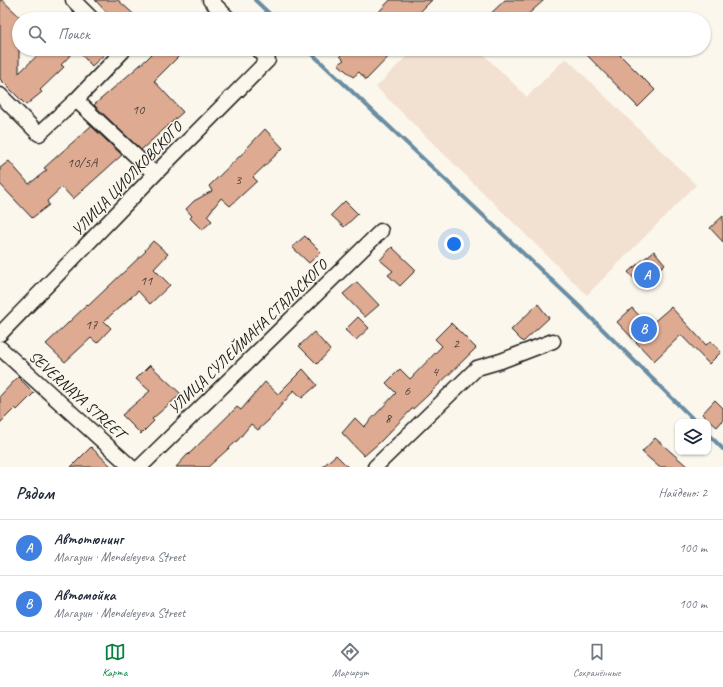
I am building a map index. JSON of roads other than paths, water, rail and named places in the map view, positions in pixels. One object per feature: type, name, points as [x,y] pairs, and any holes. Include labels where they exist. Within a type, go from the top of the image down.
[{"type":"street","points":[[73,0],[85,12]]},
{"type":"street","points":[[210,0],[222,12]]},
{"type":"street","points":[[0,95],[39,134],[76,100],[118,56]]},
{"type":"street","name":"УЛИЦА ЦИОЛКОВСКОГО","points":[[0,334],[268,60],[264,56]]},
{"type":"street","points":[[76,100],[155,174]]},
{"type":"street","name":"УЛИЦА СУЛЕЙМАНА СТАЛЬСКОГО","points":[[140,467],[380,231]]},
{"type":"street","points":[[375,467],[477,368],[553,342]]},
{"type":"street","name":"SEVERNAYA STREET","points":[[0,348],[131,467]]},
{"type":"waterway","points":[[255,0],[268,12]]},
{"type":"waterway","points":[[314,56],[580,307],[693,419]]},
{"type":"waterway","points":[[711,437],[723,449]]},
{"type":"place","name":"Автотюнинг","points":[[647,275]]},
{"type":"place","name":"Автомойка","points":[[644,329]]}]
